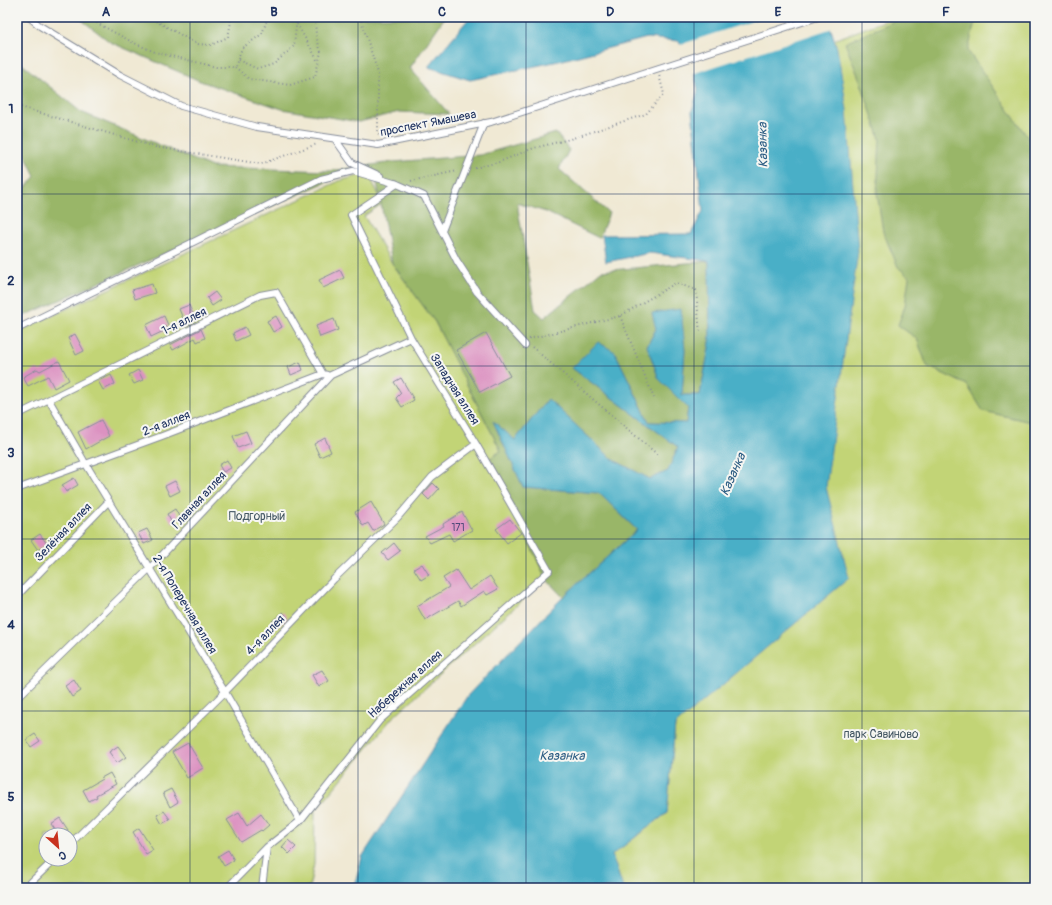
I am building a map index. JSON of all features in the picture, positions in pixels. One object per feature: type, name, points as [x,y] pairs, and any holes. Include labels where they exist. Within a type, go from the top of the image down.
[{"type":"lane","name":"проспект Ямашева","points":[[29,17],[40,26],[120,75],[181,106],[257,127],[378,145],[484,123],[818,17]]},
{"type":"lane","points":[[442,231],[484,123]]},
{"type":"lane","points":[[335,138],[352,163],[424,196],[457,261],[477,292],[526,343]]},
{"type":"lane","points":[[17,329],[321,179],[353,171],[397,184]]},
{"type":"lane","name":"Западная аллея","points":[[397,184],[350,215],[411,338],[476,444],[548,571]]},
{"type":"lane","name":"1-я аллея","points":[[17,415],[260,295],[276,292],[323,374]]},
{"type":"lane","name":"Главная аллея","points":[[17,698],[150,568],[331,375],[411,338]]},
{"type":"lane","points":[[323,374],[331,375]]},
{"type":"lane","name":"2-я аллея","points":[[17,489],[323,374]]},
{"type":"lane","name":"2-я Поперечная аллея","points":[[49,400],[86,464],[225,692],[300,821]]},
{"type":"lane","name":"4-я аллея","points":[[78,836],[225,692],[334,579],[398,516],[432,476],[476,444]]},
{"type":"lane","name":"Зелёная аллея","points":[[17,596],[109,501]]},
{"type":"lane","name":"Набережная аллея","points":[[227,888],[267,846],[300,821],[380,720],[548,571]]},
{"type":"lane","points":[[262,888],[267,846]]},
{"type":"lane","points":[[25,888],[47,867]]},
{"type":"path","points":[[86,17],[132,42],[155,52],[216,67],[235,67],[249,79],[290,85],[315,77],[321,52],[316,36],[315,17]]},
{"type":"path","points":[[149,17],[197,44],[211,45],[228,37],[231,22],[230,17]]},
{"type":"path","points":[[235,67],[242,48],[262,34],[268,17]]},
{"type":"path","points":[[238,60],[258,69],[274,64],[294,46],[297,17]]},
{"type":"path","points":[[360,17],[378,73],[378,145]]},
{"type":"path","points":[[296,24],[312,50],[318,64]]},
{"type":"path","points":[[471,169],[500,162],[534,148],[570,139],[646,114],[664,94],[657,68]]},
{"type":"path","points":[[17,106],[154,147],[261,164],[320,144]]},
{"type":"path","points":[[397,184],[463,170]]},
{"type":"path","points":[[526,343],[620,316],[676,283],[696,290],[700,333]]},
{"type":"path","points":[[620,316],[654,398]]},
{"type":"path","points":[[526,343],[658,454]]},
{"type":"green space","points":[[78,17],[445,17],[410,68],[449,114],[399,112],[359,122],[282,109],[200,81],[110,42]]},
{"type":"green space","name":"парк Савиново","points":[[895,17],[1035,17],[1035,888],[623,888],[612,855],[667,813],[675,725],[831,41]]},
{"type":"green space","points":[[903,17],[976,17],[968,51],[1035,148],[1035,208],[1032,233],[1035,238],[1035,423],[983,411],[967,385],[927,366],[917,339],[898,325],[905,306],[909,277],[898,267],[883,232],[877,193],[880,139],[861,83],[845,43]]},
{"type":"green space","points":[[17,60],[81,112],[212,167],[329,171],[393,162],[480,155],[556,133],[569,150],[559,169],[609,213],[599,238],[546,212],[517,203],[535,310],[544,318],[601,271],[709,261],[710,343],[700,395],[682,395],[685,350],[656,329],[647,346],[659,379],[688,408],[686,423],[649,422],[615,352],[572,368],[678,447],[668,471],[650,479],[612,459],[548,399],[515,440],[494,422],[523,487],[599,493],[637,530],[563,597],[546,579],[490,458],[501,451],[435,322],[392,263],[376,177],[369,169],[333,179],[17,319],[17,199],[35,176],[17,137]]},
{"type":"green space","name":"Подгорный","points":[[368,173],[383,203],[364,216],[392,263],[435,322],[501,451],[490,458],[546,579],[392,718],[315,811],[314,864],[309,888],[17,888],[17,332],[339,181]]},
{"type":"water","name":"Казанка","points":[[470,17],[827,17],[837,48],[847,110],[858,251],[826,487],[849,578],[675,725],[667,813],[612,855],[623,888],[354,888],[362,857],[468,695],[563,597],[637,530],[599,493],[523,487],[493,421],[515,440],[548,399],[612,459],[650,479],[668,471],[678,447],[572,368],[598,342],[615,352],[649,422],[686,423],[688,408],[659,379],[647,346],[656,329],[652,313],[681,309],[685,350],[682,395],[700,395],[710,343],[709,261],[650,253],[606,262],[602,235],[691,234],[703,211],[692,111],[698,90],[693,69],[679,41],[647,38],[559,61],[470,80],[428,67]]},
{"type":"pier","points":[[765,17],[829,17],[833,28],[692,74],[679,45]]},
{"type":"building","points":[[340,270],[344,278],[323,288],[319,280]]},
{"type":"building","points":[[152,284],[155,293],[135,299],[132,290]]},
{"type":"building","points":[[215,292],[221,300],[212,306],[207,298]]},
{"type":"building","points":[[189,305],[196,322],[186,326],[179,309]]},
{"type":"building","points":[[164,316],[168,329],[151,337],[146,325]]},
{"type":"building","points":[[276,316],[282,327],[273,332],[267,321]]},
{"type":"building","points":[[334,319],[338,330],[320,337],[316,326]]},
{"type":"building","points":[[245,327],[249,335],[236,341],[233,333]]},
{"type":"building","points":[[201,329],[205,338],[197,342],[195,338],[173,350],[170,345]]},
{"type":"building","points":[[486,333],[510,376],[480,392],[456,350]]},
{"type":"building","points":[[75,334],[84,351],[76,355],[68,338]]},
{"type":"building","points":[[59,361],[69,380],[54,388],[48,376],[28,386],[23,377],[37,369],[40,371]]},
{"type":"building","points":[[300,362],[303,370],[291,375],[288,367]]},
{"type":"building","points":[[138,370],[143,380],[134,384],[129,375]]},
{"type":"building","points":[[111,375],[115,384],[103,390],[98,381]]},
{"type":"building","points":[[401,378],[414,400],[402,407],[396,398],[401,393],[394,382]]},
{"type":"building","points":[[101,420],[109,436],[86,449],[78,432]]},
{"type":"building","points":[[246,431],[251,443],[238,448],[233,436]]},
{"type":"building","points":[[325,438],[331,452],[320,457],[314,444]]},
{"type":"building","points":[[227,460],[231,468],[223,472],[219,465]]},
{"type":"building","points":[[74,478],[78,485],[66,492],[62,485]]},
{"type":"building","points":[[175,481],[180,491],[170,496],[165,486]]},
{"type":"building","points":[[433,483],[439,489],[429,500],[423,494]]},
{"type":"building","points":[[371,502],[384,524],[373,531],[368,523],[363,526],[355,512]]},
{"type":"building","points":[[175,509],[180,518],[172,523],[167,514]]},
{"type":"building","points":[[462,512],[472,530],[453,541],[449,534],[430,543],[425,536],[444,526],[443,524]]},
{"type":"building","points":[[510,519],[521,533],[507,543],[496,529]]},
{"type":"building","points":[[147,529],[153,540],[144,544],[138,533]]},
{"type":"building","points":[[40,534],[47,544],[38,550],[31,540]]},
{"type":"building","points":[[394,543],[400,551],[388,560],[382,553]]},
{"type":"building","points":[[422,564],[429,575],[421,580],[414,569]]},
{"type":"building","points":[[456,570],[469,590],[490,576],[498,589],[487,595],[484,591],[461,606],[458,601],[425,620],[417,606],[449,587],[443,578]]},
{"type":"building","points":[[283,612],[288,619],[277,627],[272,621]]},
{"type":"building","points":[[322,670],[329,681],[319,687],[312,675]]},
{"type":"building","points":[[74,680],[81,691],[72,697],[65,686]]},
{"type":"building","points":[[35,734],[40,741],[31,747],[26,740]]},
{"type":"building","points":[[188,743],[203,768],[187,778],[172,752]]},
{"type":"building","points":[[118,746],[126,757],[117,763],[109,752]]},
{"type":"building","points":[[110,773],[116,784],[96,795],[97,797],[89,801],[83,790]]},
{"type":"building","points":[[171,789],[178,802],[170,807],[163,793]]},
{"type":"building","points":[[164,811],[170,819],[162,824],[157,815]]},
{"type":"building","points":[[239,813],[247,826],[261,814],[269,825],[262,831],[261,830],[241,842],[227,820]]},
{"type":"building","points":[[60,818],[66,827],[53,827],[51,824]]},
{"type":"building","points":[[139,828],[153,850],[146,854],[133,832]]},
{"type":"building","points":[[288,840],[296,847],[289,854],[282,847]]},
{"type":"building","points":[[228,850],[234,860],[224,866],[218,856]]}]
